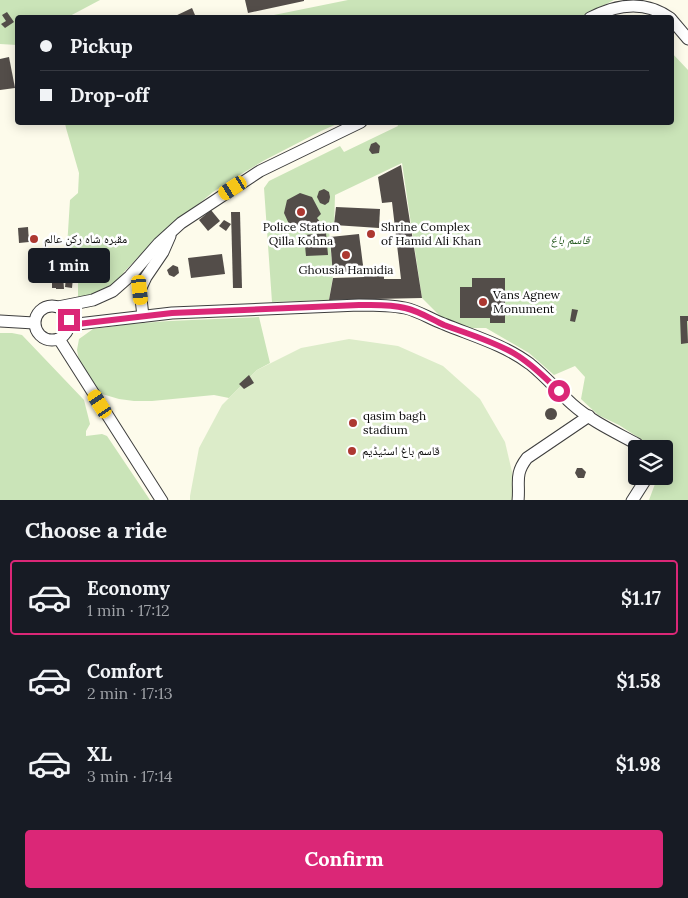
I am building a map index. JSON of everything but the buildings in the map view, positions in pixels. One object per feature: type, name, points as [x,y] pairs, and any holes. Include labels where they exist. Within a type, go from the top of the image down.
[{"type":"lane","points":[[596,15],[609,8],[631,3],[653,5],[667,15]]},
{"type":"lane","points":[[674,22],[688,39]]},
{"type":"lane","points":[[58,307],[67,314],[69,325],[67,331],[59,339],[42,338],[35,329],[34,323],[38,312],[42,308],[93,300],[113,291],[181,223],[260,171],[355,125]]},
{"type":"lane","points":[[143,316],[140,290],[146,277],[163,252],[172,232]]},
{"type":"lane","points":[[117,288],[140,290]]},
{"type":"lane","points":[[69,325],[172,313],[359,305],[403,307],[480,337],[514,354],[530,364],[573,405],[630,440]]},
{"type":"lane","points":[[0,322],[34,323]]},
{"type":"lane","points":[[59,339],[162,500]]},
{"type":"lane","points":[[518,500],[518,476],[520,467],[527,458],[589,416]]},
{"type":"lane","points":[[632,500],[642,485]]},
{"type":"green space","points":[[0,0],[100,0],[72,15],[15,15],[15,45],[0,44]]},
{"type":"green space","points":[[348,0],[614,0],[585,15],[274,15]]},
{"type":"green space","name":"قاسم باغ","points":[[674,55],[688,70],[688,500],[649,500],[655,485],[673,485],[673,440],[642,440],[619,425],[598,415],[581,399],[585,377],[575,366],[554,375],[529,353],[486,328],[452,328],[422,298],[402,163],[335,195],[334,230],[329,231],[333,276],[329,300],[272,302],[264,188],[269,181],[340,146],[344,152],[398,125],[674,125]]},
{"type":"green space","points":[[65,125],[334,125],[263,161],[213,192],[141,254],[124,272],[117,283],[92,295],[78,297],[78,279],[65,279],[70,200],[78,193],[79,173]]},
{"type":"green space","points":[[259,317],[270,363],[257,370],[229,398],[214,395],[152,401],[119,399],[102,394],[80,366],[77,350],[79,339],[93,329],[169,321]]},
{"type":"green space","points":[[0,333],[22,335],[84,400],[90,424],[86,431],[86,436],[102,434],[107,436],[150,500],[0,500]]},
{"type":"green space","name":"qasim bagh stadium","points":[[349,339],[398,346],[443,366],[480,399],[505,442],[516,489],[515,500],[190,500],[199,448],[222,405],[257,370],[301,348]]},
{"type":"place","name":"Police Station Qilla Kohna","points":[[301,212]]},
{"type":"place","name":"Shrine Complex of Hamid Ali Khan","points":[[371,234]]},
{"type":"place","name":"مقبرہ شاہ رکن عالم","points":[[34,239]]},
{"type":"place","name":"Ghousia Hamidia","points":[[346,255]]},
{"type":"place","name":"Vans Agnew Monument","points":[[483,302]]},
{"type":"place","name":"qasim bagh stadium","points":[[353,423]]},
{"type":"place","name":"قاسم باغ اسٹیڈیم","points":[[352,451]]},
{"type":"route","points":[[69,320],[69,325],[172,313],[359,305],[403,307],[480,337],[514,354],[530,364],[559,391]]}]
